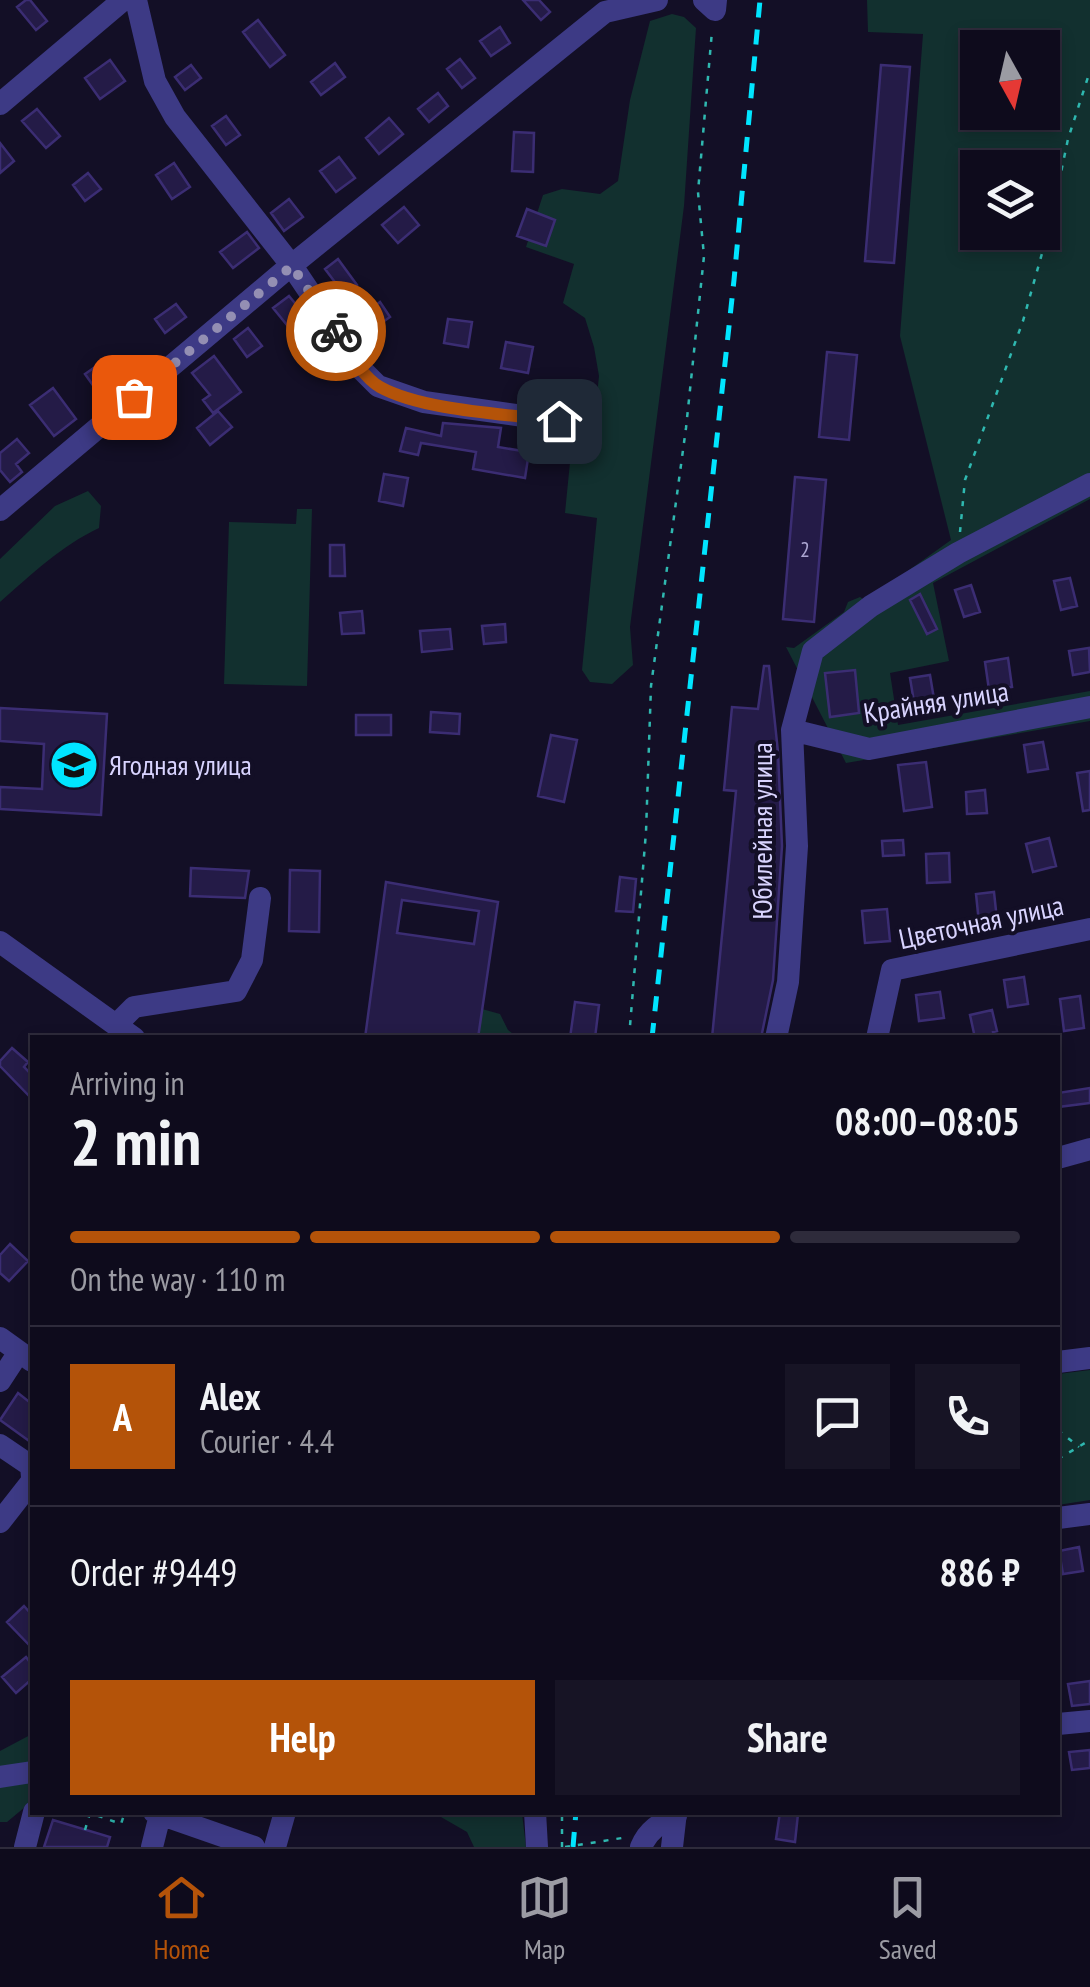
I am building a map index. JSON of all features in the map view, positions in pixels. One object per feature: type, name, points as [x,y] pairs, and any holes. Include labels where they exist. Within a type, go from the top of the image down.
[{"type":"street","points":[[0,104],[123,0]]},
{"type":"street","points":[[136,0],[155,81],[175,118],[292,266],[362,370],[378,386],[424,402],[559,421]]},
{"type":"street","points":[[0,510],[605,12],[656,0]]},
{"type":"street","name":"Юбилейная улица","points":[[777,1035],[788,982],[797,846],[792,730],[813,651],[871,606],[958,554],[1090,484]]},
{"type":"street","name":"Крайняя улица","points":[[792,730],[868,748],[1090,707]]},
{"type":"street","points":[[0,942],[126,1031],[134,1007],[236,991],[252,960],[260,898]]},
{"type":"street","name":"Цветочная улица","points":[[878,1035],[892,970],[1090,929]]},
{"type":"street","points":[[1060,1158],[1090,1150]]},
{"type":"street","points":[[0,1380],[17,1350]]},
{"type":"street","points":[[1060,1362],[1090,1358]]},
{"type":"street","points":[[0,1444],[30,1465]]},
{"type":"street","points":[[0,1522],[30,1482]]},
{"type":"street","points":[[1060,1518],[1090,1514]]},
{"type":"street","points":[[1060,1724],[1090,1721]]},
{"type":"street","points":[[0,1777],[30,1772]]},
{"type":"street","points":[[25,1847],[33,1815]]},
{"type":"street","points":[[152,1847],[157,1815]]},
{"type":"street","points":[[160,1815],[254,1847]]},
{"type":"street","points":[[274,1847],[285,1815]]},
{"type":"street","points":[[534,1815],[537,1847]]},
{"type":"street","points":[[631,1842],[675,1815]]},
{"type":"street","points":[[672,1847],[676,1815]]},
{"type":"path","points":[[629,1035],[646,832],[651,686],[686,428],[704,256],[698,192],[712,3]]},
{"type":"path","points":[[958,554],[965,480],[1024,321],[1068,139],[1090,71]]},
{"type":"path","points":[[1060,1432],[1080,1448]]},
{"type":"path","points":[[1060,1457],[1090,1440]]},
{"type":"path","points":[[85,1830],[89,1815]]},
{"type":"path","points":[[96,1815],[121,1824],[124,1815]]},
{"type":"path","points":[[562,1815],[563,1847],[631,1842]]},
{"type":"green space","points":[[867,0],[1090,0],[1090,499],[933,583],[949,661],[890,673],[898,725],[1090,691],[1090,721],[846,763],[786,647],[794,648],[844,612],[848,602],[860,597],[866,601],[951,540],[900,336],[923,34],[868,32]]},
{"type":"green space","points":[[672,14],[684,17],[696,28],[684,206],[630,627],[633,665],[612,684],[590,682],[582,670],[597,518],[565,513],[573,432],[596,404],[599,376],[585,318],[563,303],[574,264],[526,247],[543,195],[562,189],[600,194],[618,181],[630,100],[650,21]]},
{"type":"green space","points":[[88,491],[101,506],[99,528],[59,552],[0,602],[0,559],[55,506]]},
{"type":"green space","points":[[297,509],[312,509],[307,686],[224,684],[229,522],[296,524]]},
{"type":"green space","points":[[482,1009],[500,1014],[514,1035],[478,1035]]},
{"type":"green space","points":[[1090,1370],[1090,1500],[1060,1505],[1060,1374]]},
{"type":"green space","points":[[30,1735],[30,1803],[7,1822],[0,1822],[0,1751]]},
{"type":"green space","points":[[437,1815],[522,1815],[526,1847],[474,1847],[467,1832]]},
{"type":"building","points":[[26,0],[47,21],[36,30],[17,7]]},
{"type":"building","points":[[523,0],[539,0],[550,12],[541,20]]},
{"type":"building","points":[[258,20],[285,55],[270,67],[243,32]]},
{"type":"building","points":[[500,27],[510,43],[491,56],[480,41]]},
{"type":"building","points":[[460,59],[475,78],[462,88],[447,69]]},
{"type":"building","points":[[110,60],[125,81],[100,99],[85,78]]},
{"type":"building","points":[[335,63],[345,77],[321,95],[311,82]]},
{"type":"building","points":[[191,65],[201,78],[185,90],[175,77]]},
{"type":"building","points":[[881,65],[910,67],[894,263],[865,261]]},
{"type":"building","points":[[438,93],[448,106],[429,122],[418,109]]},
{"type":"building","points":[[37,109],[60,136],[46,148],[22,121]]},
{"type":"building","points":[[226,116],[240,135],[226,145],[212,126]]},
{"type":"building","points":[[389,118],[403,134],[379,154],[366,138]]},
{"type":"building","points":[[514,132],[534,133],[533,172],[512,171]]},
{"type":"building","points":[[0,143],[14,161],[0,173]]},
{"type":"building","points":[[339,157],[355,178],[336,192],[320,171]]},
{"type":"building","points":[[174,163],[190,187],[172,199],[156,175]]},
{"type":"building","points":[[88,173],[101,189],[85,201],[73,185]]},
{"type":"building","points":[[289,199],[303,217],[284,231],[271,213]]},
{"type":"building","points":[[404,207],[419,225],[398,243],[382,225]]},
{"type":"building","points":[[527,209],[555,220],[546,246],[517,236]]},
{"type":"building","points":[[247,232],[259,248],[233,268],[220,252]]},
{"type":"building","points":[[338,259],[357,285],[344,294],[325,269]]},
{"type":"building","points":[[289,296],[303,313],[287,325],[273,308]]},
{"type":"building","points":[[380,302],[390,317],[367,333],[357,319]]},
{"type":"building","points":[[176,304],[186,317],[165,333],[155,319]]},
{"type":"building","points":[[448,319],[472,322],[468,347],[444,343]]},
{"type":"building","points":[[248,328],[262,346],[247,357],[234,339]]},
{"type":"building","points":[[506,342],[533,347],[528,373],[501,368]]},
{"type":"building","points":[[827,352],[857,355],[849,440],[819,437]]},
{"type":"building","points":[[214,356],[241,392],[213,413],[203,400],[210,395],[192,373]]},
{"type":"building","points":[[108,358],[120,374],[97,391],[85,374]]},
{"type":"building","points":[[53,388],[76,419],[54,436],[30,405]]},
{"type":"building","points":[[218,411],[232,427],[210,445],[197,428]]},
{"type":"building","points":[[443,423],[501,428],[498,447],[529,452],[525,478],[473,469],[476,452],[421,443],[418,455],[400,451],[406,428],[441,436]]},
{"type":"building","points":[[17,439],[29,453],[16,464],[22,472],[10,482],[0,470],[0,453]]},
{"type":"building","points":[[384,474],[408,478],[403,506],[379,501]]},
{"type":"building","points":[[795,477],[826,480],[814,622],[783,619]]},
{"type":"building","points":[[330,545],[344,545],[345,576],[330,576]]},
{"type":"building","points":[[1070,578],[1077,606],[1061,610],[1054,581]]},
{"type":"building","points":[[971,585],[980,612],[964,617],[955,590]]},
{"type":"building","points":[[920,594],[937,629],[927,634],[910,600]]},
{"type":"building","points":[[362,611],[364,633],[342,634],[340,613]]},
{"type":"building","points":[[505,624],[506,642],[484,644],[482,626]]},
{"type":"building","points":[[450,629],[452,649],[422,652],[420,631]]},
{"type":"building","points":[[1089,648],[1090,672],[1073,675],[1069,651]]},
{"type":"building","points":[[1008,658],[1012,687],[989,690],[985,662]]},
{"type":"building","points":[[764,666],[769,666],[782,846],[773,980],[762,1035],[712,1035],[736,791],[724,790],[732,707],[758,709]]},
{"type":"building","points":[[855,670],[859,713],[830,717],[825,673]]},
{"type":"building","points":[[930,675],[934,699],[914,702],[910,678]]},
{"type":"building","name":"Ягодная улица","points":[[0,708],[107,714],[101,815],[0,809],[0,787],[42,789],[44,744],[0,741]]},
{"type":"building","points":[[431,712],[460,714],[459,734],[430,732]]},
{"type":"building","points":[[356,715],[391,715],[391,735],[356,735]]},
{"type":"building","points":[[551,735],[577,740],[564,802],[538,796]]},
{"type":"building","points":[[1043,742],[1048,769],[1028,772],[1024,745]]},
{"type":"building","points":[[926,762],[932,807],[904,811],[898,765]]},
{"type":"building","points":[[1090,771],[1090,810],[1083,811],[1077,773]]},
{"type":"building","points":[[985,790],[987,813],[967,814],[966,792]]},
{"type":"building","points":[[1049,838],[1056,866],[1033,872],[1026,844]]},
{"type":"building","points":[[903,840],[904,855],[883,856],[882,841]]},
{"type":"building","points":[[949,853],[950,882],[927,883],[926,854]]},
{"type":"building","points":[[191,868],[249,871],[245,898],[190,896]]},
{"type":"building","points":[[290,870],[320,871],[319,932],[289,931]]},
{"type":"building","points":[[620,877],[636,879],[633,912],[616,911]]},
{"type":"building","points":[[386,882],[498,902],[478,1035],[365,1035]],"holes":[[[402,900],[479,911],[474,944],[397,933]]]},
{"type":"building","points":[[994,892],[997,920],[979,923],[976,894]]},
{"type":"building","points":[[887,909],[890,941],[865,943],[862,911]]},
{"type":"building","points":[[1024,977],[1028,1004],[1008,1007],[1004,980]]},
{"type":"building","points":[[940,992],[944,1018],[919,1021],[916,995]]},
{"type":"building","points":[[1080,996],[1084,1028],[1064,1031],[1060,999]]},
{"type":"building","points":[[575,1002],[599,1005],[595,1035],[570,1035]]},
{"type":"building","points":[[992,1010],[997,1031],[994,1035],[974,1035],[970,1015]]},
{"type":"building","points":[[12,1048],[28,1062],[24,1067],[30,1073],[30,1097],[0,1066]]},
{"type":"building","points":[[1090,1088],[1090,1103],[1060,1107],[1060,1093]]},
{"type":"building","points":[[10,1244],[28,1261],[9,1281],[0,1273],[0,1255]]},
{"type":"building","points":[[18,1393],[30,1402],[30,1442],[0,1420]]},
{"type":"building","points":[[1079,1547],[1083,1571],[1063,1574],[1060,1551]]},
{"type":"building","points":[[24,1606],[30,1613],[30,1646],[7,1622]]},
{"type":"building","points":[[26,1657],[30,1662],[30,1681],[16,1693],[2,1677]]},
{"type":"building","points":[[1090,1681],[1090,1704],[1072,1706],[1068,1684]]},
{"type":"building","points":[[1090,1750],[1090,1768],[1072,1770],[1069,1752]]},
{"type":"building","points":[[780,1815],[798,1815],[795,1842],[776,1839]]},
{"type":"building","points":[[53,1820],[110,1837],[107,1847],[44,1847]]},
{"type":"railway","points":[[652,1035],[734,280],[760,0]]},
{"type":"railway","points":[[573,1847],[576,1815]]},
{"type":"way so far","points":[[134,397],[292,266],[336,331]]},
{"type":"place","name":"Ягодная улица","points":[[74,765]]},
{"type":"route","points":[[336,331],[362,370],[378,386],[424,402],[559,421]]}]
